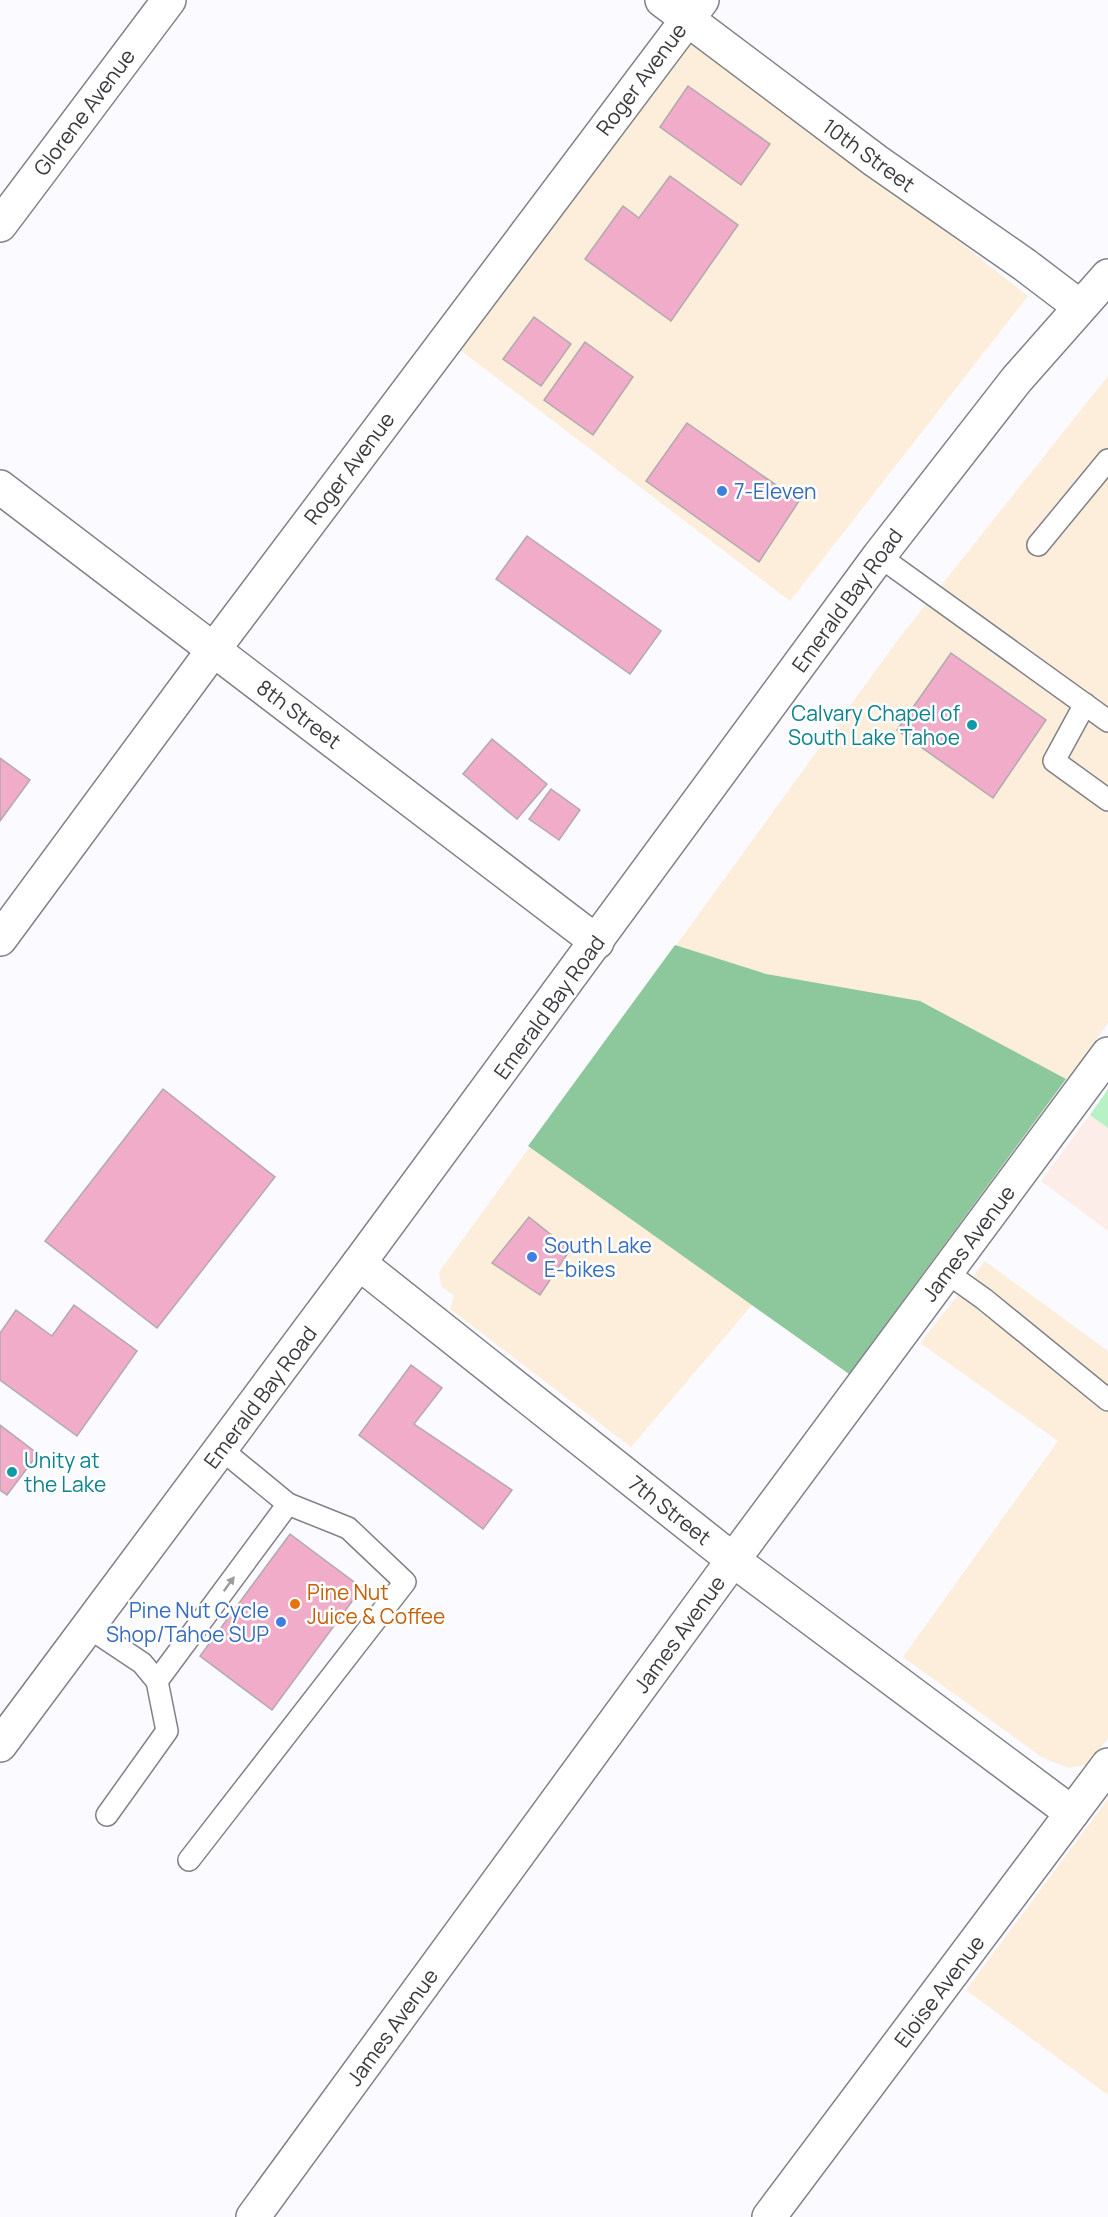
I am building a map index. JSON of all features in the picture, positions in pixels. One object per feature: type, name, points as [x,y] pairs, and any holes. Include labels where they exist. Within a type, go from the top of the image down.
[{"type":"street","name":"Glorene Avenue","points":[[0,225],[169,0]]},
{"type":"street","name":"10th Street","points":[[684,6],[876,161],[1025,265],[1079,306]]},
{"type":"street","name":"Roger Avenue","points":[[0,939],[684,6]]},
{"type":"street","name":"Emerald Bay Road","points":[[0,1745],[597,942],[879,556],[1017,379],[1079,306],[1108,276]]},
{"type":"street","name":"8th Street","points":[[0,487],[597,942]]},
{"type":"street","name":"James Avenue","points":[[253,2217],[733,1560],[1108,1054]]},
{"type":"street","name":"7th Street","points":[[359,1263],[733,1560],[1072,1813]]},
{"type":"street","name":"Eloise Avenue","points":[[769,2217],[1108,1765]]},
{"type":"lane","points":[[1038,546],[1108,460]]},
{"type":"lane","points":[[879,556],[1108,721]]},
{"type":"lane","points":[[1085,704],[1054,761],[1108,800]]},
{"type":"lane","points":[[946,1272],[984,1299],[1108,1400]]},
{"type":"lane","points":[[189,1860],[405,1582],[348,1528],[288,1504],[221,1449]]},
{"type":"lane","points":[[157,1682],[288,1504]]},
{"type":"lane","points":[[88,1627],[142,1663],[157,1682],[167,1731],[107,1815]]},
{"type":"shaded area","points":[[688,29],[1028,296],[790,601],[452,344]]},
{"type":"shaded area","points":[[1108,376],[1108,1023],[849,1373],[752,1305],[631,1447],[450,1309],[454,1296],[441,1286],[439,1272],[900,637]]},
{"type":"shaded area","points":[[1090,1115],[1108,1128],[1108,1231],[1041,1181]]},
{"type":"shaded area","points":[[985,1261],[1108,1351],[1108,1739],[1086,1765],[1069,1768],[1043,1758],[903,1657],[1058,1441],[920,1343]]},
{"type":"shaded area","points":[[1108,1799],[1108,2095],[966,1990]]},
{"type":"green space","points":[[675,945],[766,974],[920,1001],[1066,1079],[849,1374],[528,1146]]},
{"type":"green space","points":[[1108,1089],[1108,1128],[1090,1115]]},
{"type":"building","points":[[688,86],[770,144],[741,185],[660,127]]},
{"type":"building","points":[[670,176],[738,225],[671,321],[585,259],[623,206],[639,218]]},
{"type":"building","points":[[534,317],[571,344],[541,386],[503,359]]},
{"type":"building","points":[[585,342],[633,377],[593,435],[544,400]]},
{"type":"building","name":"7-Eleven","points":[[687,423],[799,501],[759,562],[646,481]]},
{"type":"building","points":[[527,536],[661,631],[630,674],[496,579]]},
{"type":"building","name":"Calvary Chapel of South Lake Tahoe","points":[[951,653],[1046,720],[993,798],[897,730]]},
{"type":"building","points":[[492,739],[547,784],[517,819],[463,774]]},
{"type":"building","points":[[0,758],[30,780],[0,821]]},
{"type":"building","points":[[551,789],[580,810],[559,840],[529,819]]},
{"type":"building","points":[[163,1089],[275,1177],[157,1328],[45,1241]]},
{"type":"building","name":"South Lake E-bikes","points":[[529,1217],[570,1250],[540,1295],[492,1263]]},
{"type":"building","points":[[74,1305],[137,1351],[77,1436],[0,1380],[0,1333],[16,1310],[52,1336]]},
{"type":"building","points":[[411,1365],[442,1388],[414,1424],[512,1490],[483,1529],[359,1435]]},
{"type":"building","name":"Unity at the Lake","points":[[0,1425],[38,1454],[7,1495],[0,1490]]},
{"type":"building","name":"Pine Nut Cycle Shop/Tahoe SUP","points":[[290,1534],[362,1588],[272,1710],[200,1656]]},
{"type":"place","name":"7-Eleven","points":[[722,491]]},
{"type":"place","name":"Calvary Chapel of South Lake Tahoe","points":[[972,725]]},
{"type":"place","name":"South Lake E-bikes","points":[[532,1257]]},
{"type":"place","name":"Unity at the Lake","points":[[12,1472]]},
{"type":"place","name":"Pine Nut Juice & Coffee","points":[[295,1604]]},
{"type":"place","name":"Pine Nut Cycle Shop/Tahoe SUP","points":[[281,1622]]}]
